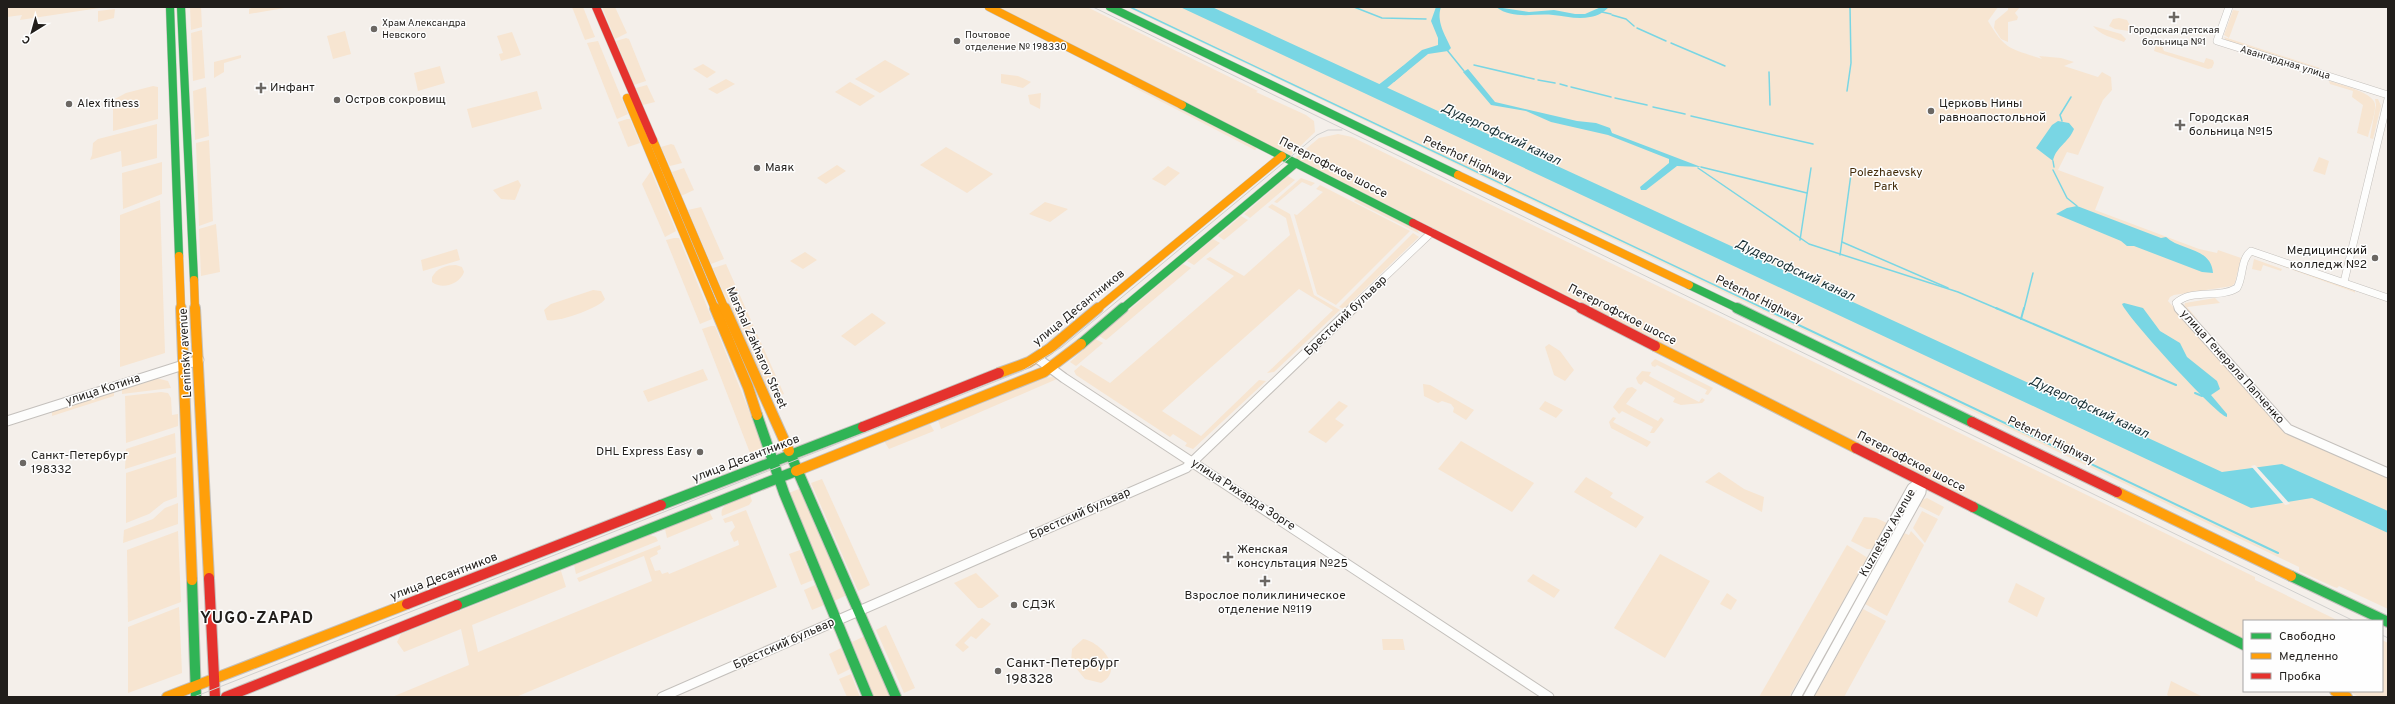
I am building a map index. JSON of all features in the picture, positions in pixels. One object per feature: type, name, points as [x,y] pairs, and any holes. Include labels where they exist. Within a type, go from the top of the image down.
[{"type":"street","name":"Leninsky avenue","points":[[170,7],[196,697]]},
{"type":"street","name":"Leninsky avenue","points":[[181,7],[215,697]]},
{"type":"street","name":"Marshal Zakharov Street","points":[[588,7],[748,388],[779,478],[868,697]]},
{"type":"street","name":"Marshal Zakharov Street","points":[[596,7],[763,397],[792,454],[896,697]]},
{"type":"street","name":"Петергофское шоссе","points":[[989,7],[2243,644]]},
{"type":"street","name":"Peterhof Highway","points":[[1110,7],[2388,622]]},
{"type":"street","name":"Peterhof Highway","points":[[1119,7],[2388,615]]},
{"type":"street","name":"Авангардная улица","points":[[2229,7],[2217,41],[2388,95]]},
{"type":"street","points":[[2388,99],[2344,282],[2388,298]]},
{"type":"street","name":"улица Десантников","points":[[167,697],[1037,358],[1282,156]]},
{"type":"street","points":[[226,697],[779,478],[1051,368],[1296,163]]},
{"type":"street","name":"Брестский бульвар","points":[[662,697],[1186,468],[1193,463],[1432,232]]},
{"type":"street","name":"улица Генерала Папченко","points":[[2344,282],[2251,251],[2247,255],[2240,284],[2234,290],[2183,298],[2176,303],[2179,309],[2288,429],[2388,473]]},
{"type":"street","name":"улица Рихарда Зорге","points":[[1037,358],[1193,463],[1549,697]]},
{"type":"street","name":"улица Котина","points":[[7,421],[199,360]]},
{"type":"street","name":"Kuznetsov Avenue","points":[[1796,697],[1912,488],[1922,481]]},
{"type":"street","name":"Kuznetsov Avenue","points":[[1808,697],[1921,492],[1922,481]]},
{"type":"street","points":[[2337,692],[2347,697]]},
{"type":"green space","points":[[8,7],[106,7],[20,20],[22,15],[7,17]]},
{"type":"green space","points":[[190,7],[201,7],[202,27],[191,30]]},
{"type":"green space","points":[[254,7],[290,7],[249,14],[249,9]]},
{"type":"green space","points":[[572,7],[583,7],[595,37],[585,40]]},
{"type":"green space","points":[[602,7],[615,7],[627,33],[615,39]]},
{"type":"green space","points":[[995,7],[1087,7],[1258,91],[1256,92],[1306,115],[1314,121],[1315,132],[1290,156]]},
{"type":"green space","name":"Polezhaevsky Park","points":[[1127,7],[1998,7],[1988,21],[1994,31],[2010,47],[2042,59],[2039,56],[2061,58],[2074,62],[2064,66],[2098,77],[2102,72],[2111,77],[2112,90],[2103,100],[2078,155],[2067,152],[2058,170],[2104,187],[2095,210],[2199,249],[2217,253],[2218,250],[2241,258],[2235,283],[2232,286],[2174,295],[2170,297],[2168,301],[2282,430],[2388,478],[2388,609],[2339,586],[2337,588],[2334,587],[2299,571],[2299,567]]},
{"type":"green space","points":[[2008,7],[2020,7],[2015,13],[2018,17],[2017,20],[2008,22],[2008,42],[2001,39],[1994,28],[1995,21],[2008,10]]},
{"type":"green space","points":[[115,9],[114,18],[98,22],[98,11]]},
{"type":"green space","points":[[2233,10],[2239,11],[2229,38],[2224,35]]},
{"type":"green space","points":[[2119,18],[2127,20],[2129,24],[2135,26],[2129,31],[2115,29],[2109,26],[2113,19]]},
{"type":"green space","points":[[2093,26],[2121,34],[2126,39],[2124,42],[2111,38],[2099,32]]},
{"type":"green space","points":[[202,30],[205,78],[193,81],[191,33]]},
{"type":"green space","points":[[345,31],[351,54],[333,59],[327,36]]},
{"type":"green space","points":[[512,32],[521,55],[501,61],[499,54],[503,53],[497,36]]},
{"type":"green space","points":[[2224,37],[2320,68],[2317,70],[2227,42]]},
{"type":"green space","points":[[626,38],[629,39],[646,81],[634,85],[616,41]]},
{"type":"green space","points":[[598,41],[628,114],[617,119],[587,43]]},
{"type":"green space","points":[[2157,42],[2161,44],[2164,51],[2204,63],[2206,58],[2213,60],[2214,63],[2212,68],[2208,69],[2154,51]]},
{"type":"green space","points":[[241,55],[241,58],[224,63],[224,72],[214,78],[214,62]]},
{"type":"green space","points":[[885,60],[910,74],[880,93],[855,79]]},
{"type":"green space","points":[[703,64],[716,72],[707,78],[693,69]]},
{"type":"green space","points":[[440,66],[445,83],[418,91],[414,73]]},
{"type":"green space","points":[[1001,74],[1018,76],[1031,82],[1023,88],[1001,83]]},
{"type":"green space","points":[[726,79],[735,84],[717,94],[708,89]]},
{"type":"green space","points":[[2329,81],[2362,92],[2373,100],[2375,104],[2375,112],[2368,137],[2357,133],[2363,105],[2352,97],[2353,91],[2330,84]]},
{"type":"green space","points":[[850,82],[875,96],[860,106],[835,92]]},
{"type":"green space","points":[[647,85],[655,102],[643,105],[636,88]]},
{"type":"green space","points":[[1133,85],[1257,148],[1255,150],[1131,86]]},
{"type":"green space","points":[[153,86],[158,87],[158,119],[113,131],[113,100],[126,93]]},
{"type":"green space","points":[[206,87],[209,136],[195,140],[193,91]]},
{"type":"green space","points":[[537,91],[542,109],[472,128],[467,109]]},
{"type":"green space","points":[[1041,93],[1040,109],[1030,104],[1028,95]]},
{"type":"green space","points":[[2375,99],[2378,99],[2381,106],[2373,139],[2370,138],[2376,105]]},
{"type":"green space","points":[[630,119],[640,143],[628,147],[618,122]]},
{"type":"green space","points":[[157,124],[157,158],[122,167],[121,151],[90,160],[93,143],[98,139]]},
{"type":"green space","points":[[1338,134],[1352,137],[2255,577],[2255,580],[2337,620],[2243,620],[2243,638],[1295,158],[1319,138]]},
{"type":"green space","points":[[209,140],[213,221],[199,226],[196,143]]},
{"type":"green space","points":[[671,144],[674,145],[682,163],[670,166],[661,147]]},
{"type":"green space","points":[[946,147],[993,174],[967,193],[920,165]]},
{"type":"green space","points":[[2319,157],[2329,161],[2325,175],[2313,171]]},
{"type":"green space","points":[[162,162],[162,194],[123,209],[122,173]]},
{"type":"green space","points":[[837,165],[846,171],[826,184],[817,178]]},
{"type":"green space","points":[[1168,166],[1180,173],[1165,186],[1152,179]]},
{"type":"green space","points":[[684,168],[694,190],[681,196],[672,172]]},
{"type":"green space","points":[[651,171],[676,231],[665,237],[642,184]]},
{"type":"green space","points":[[1288,176],[1295,180],[1250,218],[1244,214]]},
{"type":"green space","points":[[1301,178],[1315,183],[1311,186],[1302,182],[1277,203],[1274,202]]},
{"type":"green space","points":[[518,180],[521,185],[515,200],[501,199],[493,190]]},
{"type":"green space","points":[[1320,185],[1410,231],[1336,305],[1317,294],[1294,214],[1297,215],[1323,192],[1316,189]]},
{"type":"green space","points":[[1356,199],[1416,229],[1420,234],[1354,201]]},
{"type":"green space","points":[[160,200],[165,353],[120,367],[120,215]]},
{"type":"green space","points":[[1045,202],[1068,209],[1050,222],[1029,214]]},
{"type":"green space","points":[[1272,204],[1290,214],[1314,295],[1340,310],[1274,372],[1267,373],[1333,310],[1299,289],[1162,411],[1201,436],[1259,380],[1266,381],[1193,449],[1185,446],[1187,443],[1173,434],[1170,437],[1076,375],[1074,371],[1081,365],[1110,383],[1234,276],[1206,259],[1210,257],[1244,276],[1290,235],[1286,218],[1268,207]]},
{"type":"green space","points":[[701,207],[724,259],[711,264],[688,210]]},
{"type":"green space","points":[[1241,216],[1248,220],[1224,240],[1218,236]]},
{"type":"green space","points":[[216,224],[220,272],[201,276],[199,229]]},
{"type":"green space","points":[[1413,233],[1419,237],[1344,309],[1339,307]]},
{"type":"green space","points":[[679,238],[712,319],[700,324],[666,240]]},
{"type":"green space","points":[[1213,239],[1220,243],[1194,265],[1187,261]]},
{"type":"green space","points":[[457,249],[460,260],[423,271],[421,260]]},
{"type":"green space","points":[[805,252],[817,260],[803,269],[790,261]]},
{"type":"green space","points":[[2254,256],[2355,290],[2355,293],[2354,292]]},
{"type":"green space","points":[[2254,259],[2282,269],[2281,271],[2263,265],[2261,271],[2252,269]]},
{"type":"green space","points":[[726,264],[784,394],[775,397],[762,384],[713,268]]},
{"type":"green space","points":[[1183,264],[1191,268],[1106,340],[1099,336]]},
{"type":"green space","points":[[456,265],[462,267],[464,272],[455,283],[441,286],[432,282],[432,277],[439,269],[445,266]]},
{"type":"green space","points":[[593,290],[601,291],[605,299],[601,303],[578,314],[560,319],[547,320],[544,310],[551,304]]},
{"type":"green space","points":[[2215,298],[2220,303],[2187,307],[2198,320],[2194,318],[2184,307],[2185,303]]},
{"type":"green space","points":[[872,313],[886,323],[855,346],[841,336]]},
{"type":"green space","points":[[715,326],[764,448],[750,453],[702,329]]},
{"type":"green space","points":[[1095,339],[1103,343],[1076,366],[1070,362]]},
{"type":"green space","points":[[1549,344],[1560,351],[1574,370],[1565,381],[1554,375],[1545,347]]},
{"type":"green space","points":[[1655,359],[1713,388],[1708,395],[1705,394],[1707,390],[1657,365],[1655,367],[1652,366],[1651,363]]},
{"type":"green space","points":[[703,369],[708,380],[648,402],[643,391]]},
{"type":"green space","points":[[1642,371],[1651,372],[1649,376],[1699,402],[1702,398],[1705,400],[1702,403],[1681,405],[1673,402],[1675,398],[1644,381],[1641,385],[1638,383],[1636,378]]},
{"type":"green space","points":[[1053,377],[1057,379],[941,429],[938,420],[1041,378]]},
{"type":"green space","points":[[156,378],[168,381],[171,388],[122,394],[122,389]]},
{"type":"green space","points":[[1423,384],[1430,385],[1474,410],[1466,420],[1453,412],[1454,408],[1451,404],[1442,401],[1438,403],[1424,396]]},
{"type":"green space","points":[[1632,387],[1637,390],[1626,404],[1658,421],[1661,417],[1664,420],[1654,433],[1650,433],[1653,427],[1622,411],[1619,414],[1613,407],[1627,388]]},
{"type":"green space","points":[[114,391],[114,396],[52,416],[52,411]]},
{"type":"green space","points":[[161,392],[168,393],[171,398],[172,415],[178,414],[178,426],[126,443],[125,396]]},
{"type":"green space","points":[[1339,401],[1348,406],[1335,419],[1344,425],[1326,443],[1308,432]]},
{"type":"green space","points":[[1545,401],[1563,410],[1556,418],[1539,409]]},
{"type":"green space","points":[[1613,417],[1616,418],[1613,422],[1651,442],[1647,447],[1611,428],[1609,422]]},
{"type":"green space","points":[[930,424],[934,431],[889,449],[884,441]]},
{"type":"green space","points":[[175,433],[176,453],[125,469],[126,449]]},
{"type":"green space","points":[[1461,441],[1534,483],[1512,512],[1438,469]]},
{"type":"green space","points":[[176,457],[177,497],[164,502],[149,514],[126,523],[126,473]]},
{"type":"green space","points":[[1719,472],[1744,489],[1764,497],[1762,512],[1705,482]]},
{"type":"green space","points":[[1586,477],[1613,493],[1610,497],[1644,517],[1636,528],[1574,492]]},
{"type":"green space","points":[[822,479],[870,585],[858,591],[811,483]]},
{"type":"green space","points":[[801,488],[847,595],[834,601],[789,493]]},
{"type":"green space","points":[[750,495],[752,501],[749,505],[722,516],[723,507],[727,504]]},
{"type":"green space","points":[[1927,498],[1944,507],[1939,516],[1919,506],[1922,500]]},
{"type":"green space","points":[[178,503],[178,524],[123,543],[124,530],[153,519],[165,508]]},
{"type":"green space","points":[[746,510],[777,587],[516,697],[392,697],[469,665],[461,629],[404,652],[397,642],[401,634],[561,571],[566,587],[472,625],[478,652],[652,581],[644,556],[579,582],[577,578],[660,545],[661,549],[657,551],[658,554],[650,558],[655,571],[660,570],[662,574],[668,572],[669,574],[739,545],[738,540],[734,542],[730,533],[735,527],[732,521],[725,523],[723,519]]},
{"type":"green space","points":[[709,511],[713,519],[667,538],[665,529]]},
{"type":"green space","points":[[1922,511],[1938,519],[1925,543],[1913,528]]},
{"type":"green space","points":[[1864,517],[1876,518],[1887,523],[1873,549],[1867,549],[1851,541]]},
{"type":"green space","points":[[178,531],[181,602],[128,622],[127,550]]},
{"type":"green space","points":[[1911,531],[1924,545],[1887,616],[1865,604],[1904,533],[1909,535]]},
{"type":"green space","points":[[650,535],[656,537],[658,541],[576,574],[574,565]]},
{"type":"green space","points":[[1847,545],[1868,558],[1789,697],[1759,697]]},
{"type":"green space","points":[[800,550],[813,580],[801,585],[789,554]]},
{"type":"green space","points":[[1660,554],[1710,581],[1665,658],[1614,628]]},
{"type":"green space","points":[[976,573],[999,596],[982,608],[978,608],[954,583]]},
{"type":"green space","points":[[1533,574],[1560,590],[1554,598],[1527,581]]},
{"type":"green space","points":[[2016,583],[2045,598],[2037,617],[2008,602]]},
{"type":"green space","points":[[815,585],[824,605],[812,610],[804,590]]},
{"type":"green space","points":[[1727,593],[1737,600],[1731,610],[1720,604]]},
{"type":"green space","points":[[179,607],[182,673],[128,693],[128,627]]},
{"type":"green space","points":[[1863,609],[1886,621],[1844,697],[1814,697]]},
{"type":"green space","points":[[982,618],[991,624],[976,639],[971,636],[964,643],[969,647],[963,652],[955,645]]},
{"type":"green space","points":[[886,625],[915,688],[904,693],[876,630]]},
{"type":"green space","points":[[865,636],[890,697],[874,697],[852,642]]},
{"type":"green space","points":[[1083,639],[1097,645],[1108,657],[1111,664],[1111,671],[1108,678],[1101,683],[1085,679],[1071,662],[1072,649]]},
{"type":"green space","points":[[1382,639],[1403,639],[1405,650],[1383,650]]},
{"type":"green space","points":[[2383,640],[2388,643],[2388,697],[2359,697],[2349,692],[2383,692]]},
{"type":"green space","points":[[841,648],[850,669],[838,675],[829,654]]},
{"type":"green space","points":[[851,674],[860,697],[847,697],[839,679]]},
{"type":"green space","points":[[2171,681],[2203,697],[2170,697],[2167,695]]},
{"type":"water","points":[[1180,7],[1212,7],[2222,472],[2282,464],[2388,511],[2388,533],[2312,498],[2251,508]]},
{"type":"water","points":[[1436,7],[1441,7],[1440,23],[1451,48],[1448,51],[1428,54],[1394,82],[1387,79],[1422,50],[1438,45],[1438,38],[1431,21]]},
{"type":"water","points":[[1496,7],[1529,12],[1554,10],[1575,14],[1585,14],[1601,7],[1609,7],[1598,15],[1585,18],[1572,18],[1558,15],[1516,15]]},
{"type":"water","points":[[1468,69],[1495,102],[1577,121],[1596,123],[1610,128],[1612,133],[1701,167],[1677,166],[1646,190],[1641,190],[1640,187],[1669,163],[1669,159],[1608,135],[1551,122],[1526,111],[1491,105],[1463,72]]},
{"type":"water","points":[[2058,121],[2069,123],[2074,129],[2069,138],[2056,152],[2053,161],[2036,148],[2052,125]]},
{"type":"water","points":[[2077,206],[2161,238],[2166,237],[2172,242],[2194,250],[2207,258],[2213,273],[2202,272],[2134,246],[2127,246],[2121,241],[2056,214],[2067,208]]},
{"type":"water","points":[[2124,303],[2143,308],[2160,331],[2180,343],[2187,357],[2217,381],[2220,389],[2211,395],[2227,414],[2227,417],[2207,401],[2173,365],[2139,327],[2122,304]]},
{"type":"pier","points":[[2255,465],[2290,504],[2285,505],[2251,466]]},
{"type":"waterway","points":[[1130,7],[1765,309]]},
{"type":"waterway","points":[[1354,7],[1382,18],[1426,19]]},
{"type":"waterway","points":[[1847,91],[1851,63],[1850,7]]},
{"type":"waterway","points":[[1602,12],[1611,14]]},
{"type":"waterway","points":[[1612,15],[1626,19],[1634,26]]},
{"type":"waterway","points":[[1637,28],[1666,41]]},
{"type":"waterway","points":[[1671,43],[1725,66]]},
{"type":"waterway","points":[[1447,50],[1464,71]]},
{"type":"waterway","points":[[1474,65],[1534,79]]},
{"type":"waterway","points":[[1377,91],[1403,69]]},
{"type":"waterway","points":[[1769,72],[1770,105]]},
{"type":"waterway","points":[[1538,80],[1555,83]]},
{"type":"waterway","points":[[1560,84],[1567,86]]},
{"type":"waterway","points":[[1571,87],[1611,97]]},
{"type":"waterway","points":[[2062,121],[2060,115],[2071,97]]},
{"type":"waterway","points":[[1615,98],[1647,105]]},
{"type":"waterway","points":[[1653,107],[1685,114]]},
{"type":"waterway","points":[[1691,116],[1813,144]]},
{"type":"waterway","points":[[2053,161],[2054,167]]},
{"type":"waterway","points":[[1701,167],[1807,193]]},
{"type":"waterway","points":[[1698,168],[1800,238]]},
{"type":"waterway","points":[[1800,238],[1811,168]]},
{"type":"waterway","points":[[2053,170],[2067,198],[2077,206]]},
{"type":"waterway","points":[[1840,254],[1851,174]]},
{"type":"waterway","points":[[1800,238],[1809,244],[1840,254]]},
{"type":"waterway","points":[[1842,242],[1948,288]]},
{"type":"waterway","points":[[1840,254],[1958,292],[1998,309]]},
{"type":"waterway","points":[[2024,309],[2033,273]]},
{"type":"waterway","points":[[1763,308],[2278,553]]},
{"type":"waterway","points":[[1996,308],[2021,319]]},
{"type":"waterway","points":[[2021,319],[2024,308]]},
{"type":"waterway","points":[[2021,319],[2176,385]]},
{"type":"waterway","points":[[2195,393],[2202,396]]},
{"type":"tram line","points":[[1093,7],[2352,620]]},
{"type":"tram line","points":[[194,697],[1022,371],[1062,347],[1317,135],[1328,130],[1342,130]]},
{"type":"tram line","points":[[2383,636],[2388,638]]},
{"type":"traffic: fast","points":[[170,7],[179,256]]},
{"type":"traffic: fast","points":[[181,7],[194,280]]},
{"type":"traffic: fast","points":[[1110,7],[1458,175]]},
{"type":"traffic: fast","points":[[1182,105],[1413,223]]},
{"type":"traffic: fast","points":[[1081,344],[1296,163]]},
{"type":"traffic: fast","points":[[1689,285],[1972,422]]},
{"type":"traffic: fast","points":[[757,415],[784,493],[868,697]]},
{"type":"traffic: fast","points":[[661,505],[863,427]]},
{"type":"traffic: fast","points":[[789,451],[896,697]]},
{"type":"traffic: fast","points":[[457,605],[796,471]]},
{"type":"traffic: fast","points":[[1973,507],[2243,644]]},
{"type":"traffic: fast","points":[[2291,576],[2388,622]]},
{"type":"traffic: fast","points":[[192,580],[196,697]]},
{"type":"traffic: slow","points":[[989,7],[1182,105]]},
{"type":"traffic: slow","points":[[627,98],[748,387],[757,415]]},
{"type":"traffic: slow","points":[[653,140],[763,397],[789,451]]},
{"type":"traffic: slow","points":[[999,373],[1029,362],[1049,349],[1282,156]]},
{"type":"traffic: slow","points":[[1458,175],[1689,285]]},
{"type":"traffic: slow","points":[[179,256],[192,580]]},
{"type":"traffic: slow","points":[[194,280],[209,578]]},
{"type":"traffic: slow","points":[[796,471],[1044,372],[1081,344]]},
{"type":"traffic: slow","points":[[1655,346],[1856,448]]},
{"type":"traffic: slow","points":[[2117,492],[2291,576]]},
{"type":"traffic: slow","points":[[167,697],[407,604]]},
{"type":"traffic: slow","points":[[2337,692],[2347,697]]},
{"type":"traffic: jam","points":[[596,7],[653,140]]},
{"type":"traffic: jam","points":[[1413,223],[1655,346]]},
{"type":"traffic: jam","points":[[863,427],[999,373]]},
{"type":"traffic: jam","points":[[1972,422],[2117,492]]},
{"type":"traffic: jam","points":[[1856,448],[1973,507]]},
{"type":"traffic: jam","points":[[407,604],[661,505]]},
{"type":"traffic: jam","points":[[209,578],[215,697]]},
{"type":"traffic: jam","points":[[226,697],[457,605]]},
{"type":"place","name":"Городская детская больница №1","points":[[2174,17]]},
{"type":"place","name":"Храм Александра Невского","points":[[374,29]]},
{"type":"place","name":"Почтовое отделение № 198330","points":[[957,41]]},
{"type":"place","name":"Инфант","points":[[261,88]]},
{"type":"place","name":"Остров сокровищ","points":[[337,100]]},
{"type":"place","name":"Alex fitness","points":[[69,104]]},
{"type":"place","name":"Церковь Нины равноапостольной","points":[[1931,111]]},
{"type":"place","name":"Городская больница №15","points":[[2180,125]]},
{"type":"place","name":"Маяк","points":[[757,168]]},
{"type":"place","name":"Медицинский колледж №2","points":[[2375,258]]},
{"type":"place","name":"DHL Express Easy","points":[[700,452]]},
{"type":"place","name":"Санкт-Петербург 198332","points":[[23,463]]},
{"type":"place","name":"Женская консультация №25","points":[[1228,557]]},
{"type":"place","name":"Взрослое поликлиническое отделение №119","points":[[1265,581]]},
{"type":"place","name":"СДЭК","points":[[1014,605]]},
{"type":"place","name":"Санкт-Петербург 198328","points":[[998,671]]},
{"type":"district","name":"YUGO-ZAPAD","points":[[257,619]]},
{"type":"water label","name":"Дудергофский канал","points":[[1501,135]]},
{"type":"water label","name":"Дудергофский канал","points":[[1795,271]]},
{"type":"water label","name":"Дудергофский канал","points":[[2089,408]]}]
